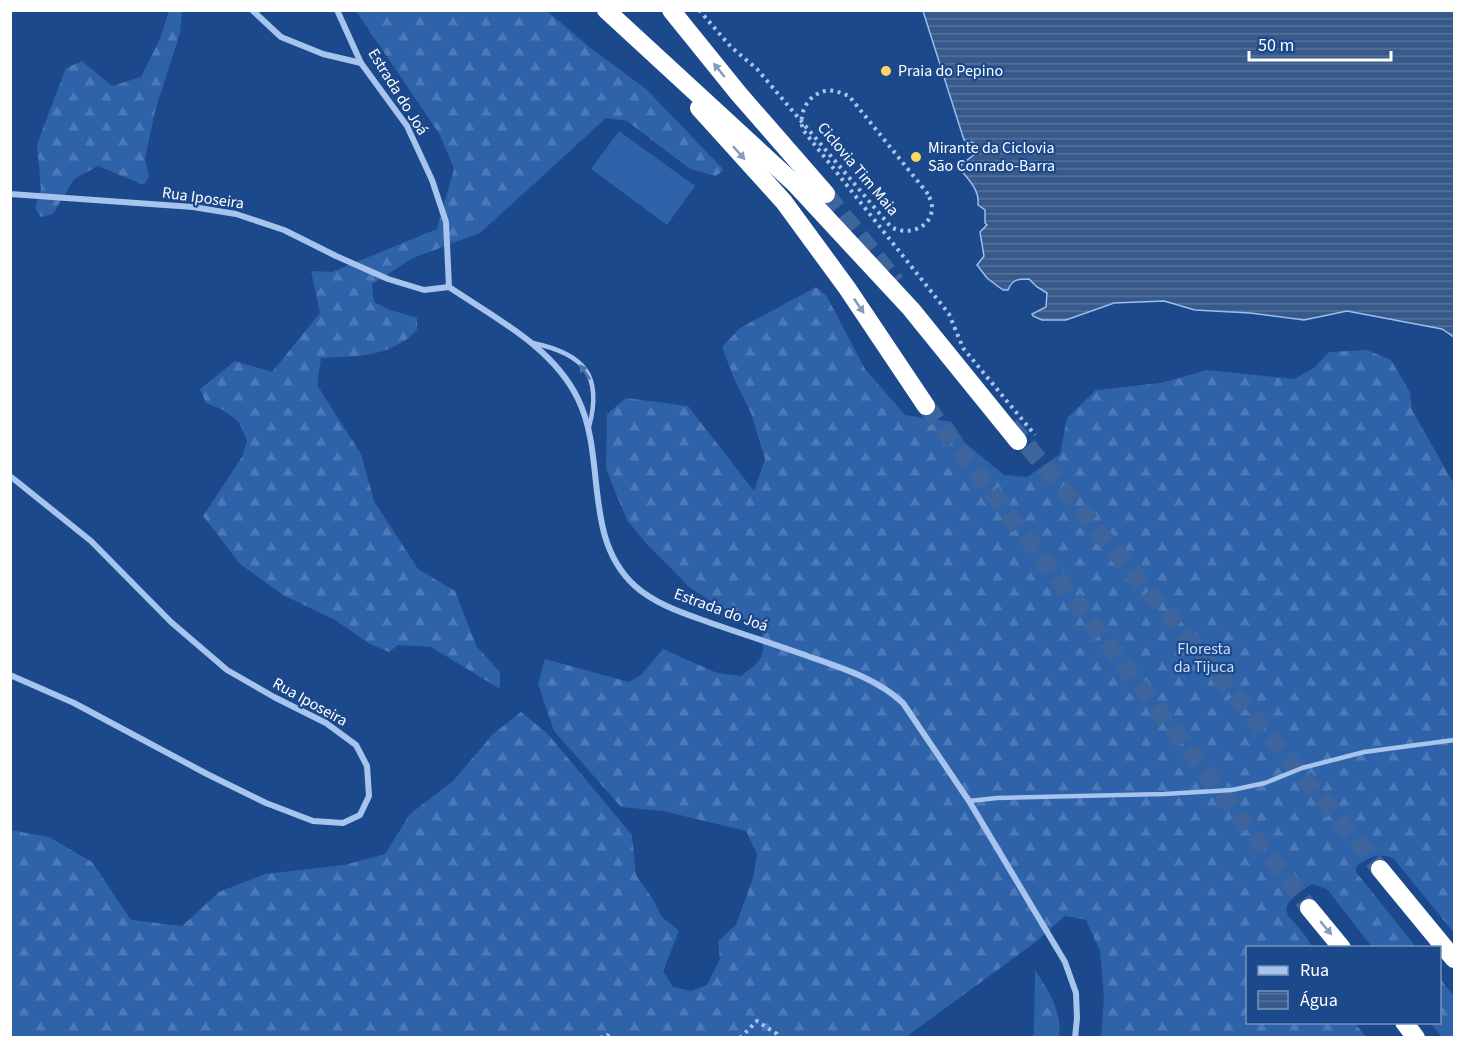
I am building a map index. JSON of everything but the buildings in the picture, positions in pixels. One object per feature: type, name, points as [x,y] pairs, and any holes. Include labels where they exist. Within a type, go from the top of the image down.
[{"type":"highway","points":[[606,10],[795,184],[911,309],[1018,441]]},
{"type":"highway","points":[[671,10],[738,93],[826,194]]},
{"type":"highway","points":[[644,47],[784,202],[847,288],[926,406]]},
{"type":"highway","points":[[1431,946],[1376,871],[1455,959]]},
{"type":"highway","points":[[1309,908],[1340,946]]},
{"type":"highway","points":[[1441,957],[1455,975]]},
{"type":"highway","points":[[1405,1024],[1416,1038]]},
{"type":"street","points":[[252,10],[281,37],[313,50],[361,63]]},
{"type":"street","name":"Estrada do Joá","points":[[337,10],[361,63],[407,126],[432,180],[446,222],[449,287],[530,343],[560,369],[578,399],[589,427],[604,538],[616,567],[636,587],[675,610],[858,673],[892,692],[903,703],[969,801],[1065,962],[1076,993],[1075,1038]]},
{"type":"street","name":"Rua Iposeira","points":[[10,194],[193,207],[236,213],[284,230],[388,279],[424,290],[449,287]]},
{"type":"street","name":"Rua Iposeira","points":[[10,476],[91,541],[171,622],[227,670],[274,697],[327,723],[356,745],[367,766],[369,796],[360,815],[343,823],[314,821],[256,798],[75,703],[10,675]]},
{"type":"lane","points":[[530,343],[575,359],[586,371],[594,389],[594,409],[589,427]]},
{"type":"lane","points":[[969,801],[997,798],[1232,790],[1265,783],[1302,768],[1364,752],[1455,740]]},
{"type":"path","name":"Ciclovia Tim Maia","points":[[699,10],[731,47],[764,76],[891,227],[909,232],[925,224],[932,207],[928,194],[849,96],[823,91],[806,104],[802,112],[801,124],[802,130],[949,314],[963,348],[1035,435]]},
{"type":"path","points":[[740,1038],[757,1022],[777,1034],[778,1038]]},
{"type":"path","points":[[600,1038],[607,1035],[611,1038]]},
{"type":"green space","points":[[169,11],[182,11],[180,33],[155,111],[145,159],[149,177],[144,185],[98,166],[74,179],[53,214],[41,217],[35,208],[41,189],[37,144],[66,68],[82,61],[112,86],[141,77],[159,41]]},
{"type":"green space","points":[[356,11],[547,11],[588,46],[646,89],[724,170],[716,176],[690,169],[627,121],[606,118],[480,233],[413,258],[372,284],[374,302],[417,318],[417,330],[407,339],[396,346],[372,354],[321,358],[317,385],[361,454],[374,501],[418,569],[455,591],[477,647],[500,672],[500,689],[431,647],[398,645],[389,652],[370,644],[335,620],[283,595],[240,564],[203,516],[242,457],[247,441],[239,422],[223,410],[206,403],[200,389],[235,361],[272,372],[320,313],[311,271],[332,272],[437,229],[454,169],[440,135]]},
{"type":"green space","points":[[619,131],[695,186],[667,225],[591,169]]},
{"type":"green space","name":"Floresta da Tijuca","points":[[816,287],[826,295],[865,369],[905,415],[952,422],[965,443],[1004,475],[1027,477],[1060,454],[1067,418],[1096,390],[1161,383],[1207,370],[1294,379],[1314,368],[1329,352],[1367,350],[1391,360],[1410,392],[1412,410],[1454,484],[1454,933],[1394,859],[1379,856],[1356,866],[1356,872],[1415,946],[1371,946],[1327,889],[1312,884],[1289,902],[1287,909],[1288,915],[1311,946],[1246,946],[1246,1024],[1356,1024],[1366,1037],[1101,1037],[1104,999],[1100,951],[1086,920],[1065,916],[1037,941],[906,1037],[11,1037],[10,830],[49,837],[92,862],[131,920],[182,926],[219,892],[265,874],[344,865],[385,854],[410,814],[453,781],[493,734],[521,712],[547,733],[632,835],[636,875],[662,917],[679,931],[663,971],[673,987],[691,991],[707,985],[720,959],[718,941],[736,925],[753,878],[757,854],[746,831],[663,811],[621,807],[554,731],[538,684],[545,659],[629,682],[641,675],[663,649],[717,673],[741,676],[759,661],[763,652],[762,629],[689,587],[645,542],[627,520],[606,469],[607,414],[626,398],[688,406],[754,491],[765,459],[751,413],[722,347],[740,328]]},
{"type":"green space","points":[[1035,970],[1050,994],[1056,1010],[1059,1037],[1031,1037],[1034,1034]]},
{"type":"green space","points":[[1441,979],[1454,997],[1454,1037],[1442,1037],[1431,1024],[1441,1024]]},
{"type":"water","points":[[923,11],[1454,11],[1454,337],[1442,329],[1347,311],[1304,320],[1250,313],[1195,310],[1164,301],[1114,303],[1066,320],[1042,320],[1033,316],[1032,314],[1046,307],[1047,293],[1029,279],[1016,280],[1008,290],[1003,290],[987,278],[977,265],[984,256],[980,232],[987,225],[985,210],[978,205],[975,190],[959,168],[978,151],[974,143],[964,140]]},
{"type":"tunnel","points":[[826,194],[896,282]]},
{"type":"tunnel","points":[[926,406],[1309,908]]},
{"type":"tunnel","points":[[1010,425],[1380,869]]},
{"type":"place","name":"Praia do Pepino","points":[[886,71]]},
{"type":"place","name":"Mirante da Ciclovia São Conrado-Barra","points":[[916,157]]}]
